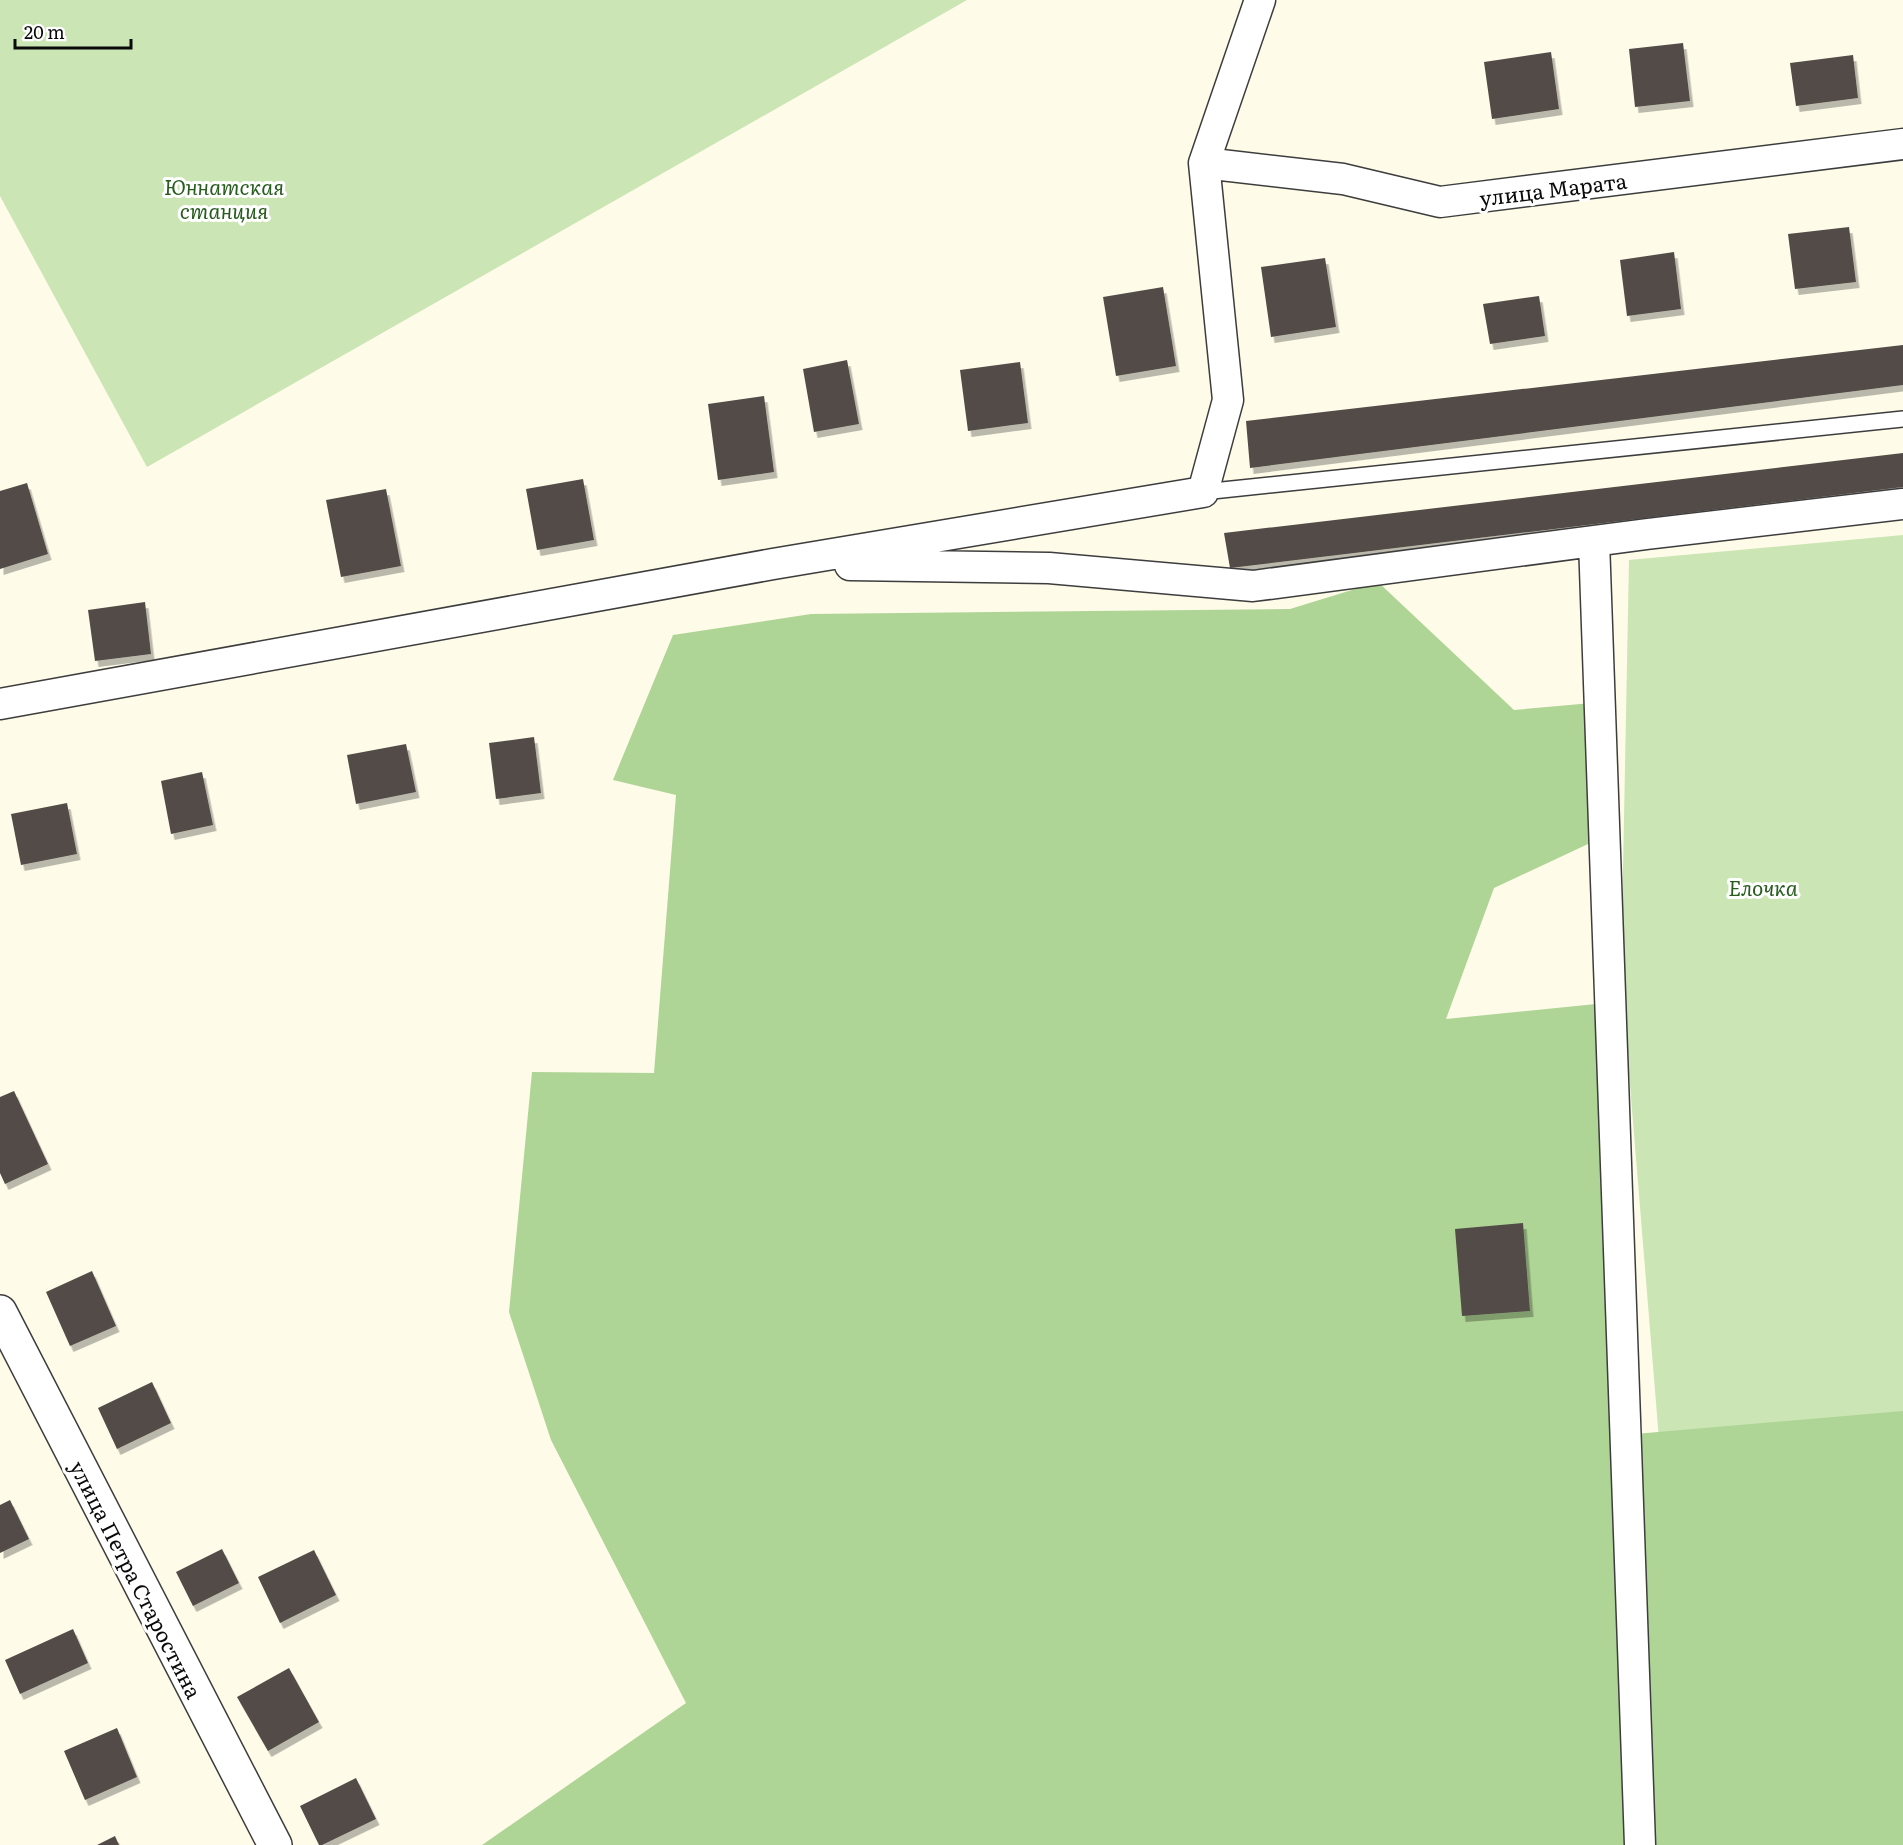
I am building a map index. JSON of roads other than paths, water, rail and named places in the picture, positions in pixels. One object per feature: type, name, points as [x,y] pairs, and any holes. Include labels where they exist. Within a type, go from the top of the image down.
[{"type":"street","points":[[0,704],[773,564],[1203,492],[1228,400],[1204,163],[1260,0]]},
{"type":"street","name":"улица Марата","points":[[1204,163],[1343,179],[1440,202],[1903,144]]},
{"type":"street","points":[[773,564],[1049,568],[1253,586],[1594,541],[1903,504]]},
{"type":"street","points":[[1594,541],[1640,1845]]},
{"type":"street","name":"улица Петра Старостина","points":[[0,1312],[275,1845]]},
{"type":"lane","points":[[1203,492],[1903,419]]},
{"type":"park label","name":"Юннатская станция","points":[[224,197]]},
{"type":"park label","name":"Елочка","points":[[1763,886]]}]
